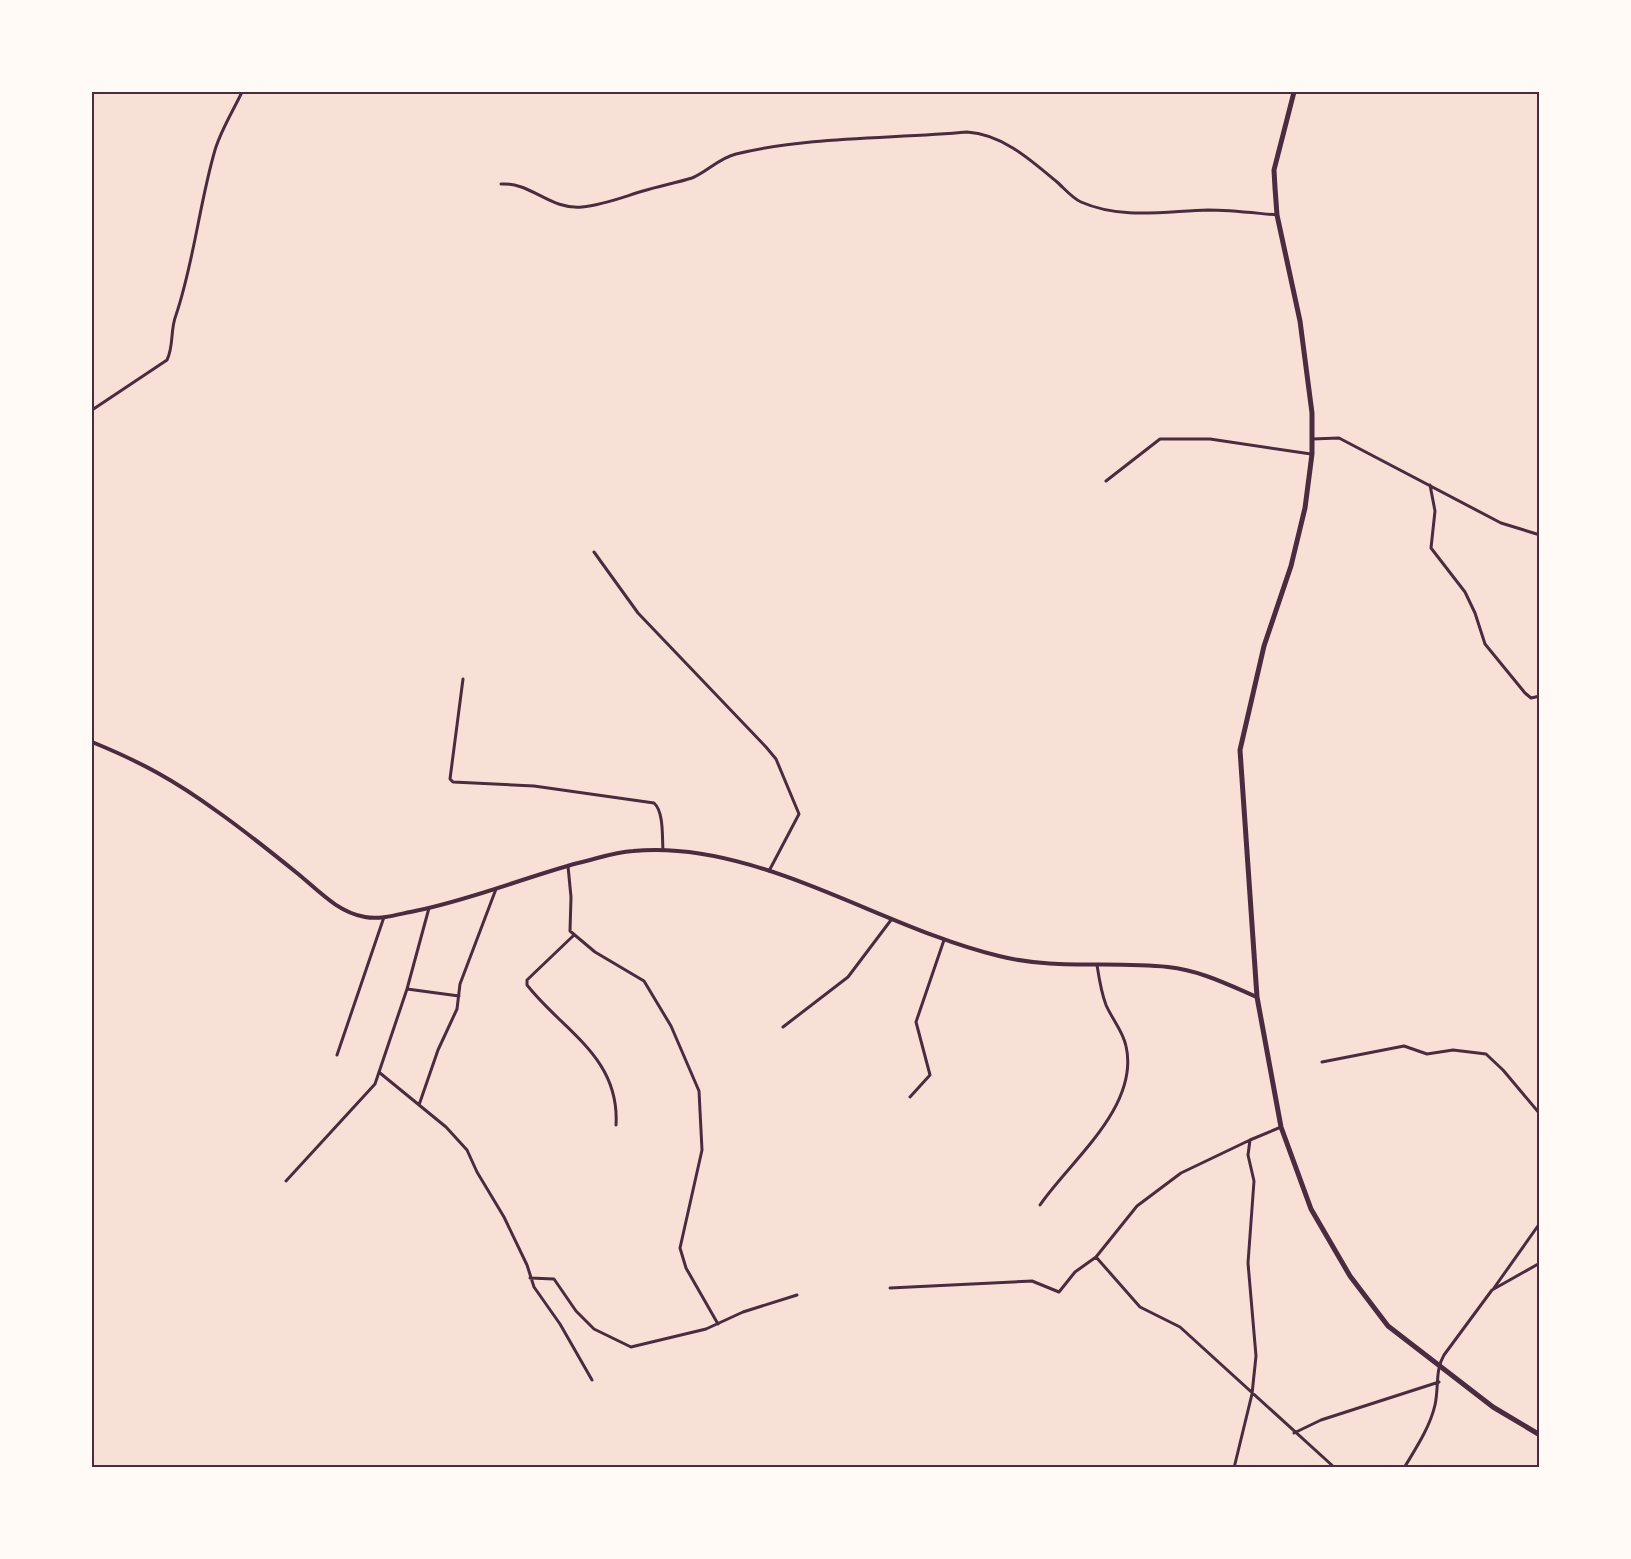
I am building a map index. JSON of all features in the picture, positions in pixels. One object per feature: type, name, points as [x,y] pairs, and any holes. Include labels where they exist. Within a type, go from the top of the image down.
[{"type":"main road","points":[[1294,92],[1274,170],[1277,215],[1300,321],[1312,413],[1312,454],[1305,508],[1291,566],[1264,646],[1240,750],[1257,997],[1281,1128],[1311,1209],[1350,1276],[1388,1326],[1493,1407],[1539,1435]]},
{"type":"street","points":[[92,410],[166,360],[171,352],[174,318],[188,280],[209,171],[216,146],[242,92]]},
{"type":"street","points":[[501,184],[513,183],[525,187],[561,207],[582,207],[610,202],[693,177],[733,154],[790,142],[978,132],[1027,156],[1079,201],[1095,207],[1138,214],[1221,210],[1277,215]]},
{"type":"street","points":[[1312,439],[1339,438],[1501,523],[1539,535]]},
{"type":"street","points":[[1106,481],[1160,440],[1210,439],[1312,454]]},
{"type":"street","points":[[1430,485],[1435,511],[1431,548],[1465,592],[1485,644],[1525,693],[1531,698],[1539,696]]},
{"type":"street","points":[[594,552],[638,613],[776,759],[799,814],[769,871]]},
{"type":"street","points":[[463,679],[450,779],[453,782],[534,786],[654,803],[660,815],[663,850]]},
{"type":"street","points":[[92,742],[145,764],[168,777],[219,813],[331,902],[353,914],[369,918],[429,908],[568,866],[625,852],[663,850],[727,859],[769,871],[944,940],[1020,960],[1065,964],[1096,963],[1172,967],[1216,980],[1257,997]]},
{"type":"street","points":[[568,866],[571,897],[570,931],[573,936],[595,952],[644,981],[671,1026],[699,1092],[702,1150],[680,1248],[686,1268],[718,1324]]},
{"type":"street","points":[[419,1105],[438,1050],[457,1009],[460,984],[496,887]]},
{"type":"street","points":[[286,1181],[365,1097],[380,1073],[407,989],[429,908]]},
{"type":"street","points":[[338,1055],[384,916]]},
{"type":"street","points":[[783,1027],[848,977],[891,920]]},
{"type":"street","points":[[573,936],[527,980],[527,985],[579,1036],[598,1062],[617,1107],[616,1125]]},
{"type":"street","points":[[910,1097],[930,1075],[916,1022],[944,940]]},
{"type":"street","points":[[1040,1205],[1063,1173],[1087,1151],[1104,1127],[1125,1080],[1126,1046],[1106,1004],[1096,963]]},
{"type":"street","points":[[407,989],[459,996]]},
{"type":"street","points":[[1322,1062],[1404,1046],[1427,1054],[1453,1050],[1486,1054],[1503,1070],[1539,1114]]},
{"type":"street","points":[[380,1073],[419,1105],[467,1150],[477,1172],[504,1217],[543,1303],[560,1324],[591,1380]]},
{"type":"street","points":[[890,1288],[1032,1281],[1059,1292],[1075,1272],[1096,1257],[1121,1223],[1145,1200],[1181,1173],[1281,1128]]},
{"type":"street","points":[[1234,1467],[1252,1394],[1256,1356],[1248,1263],[1254,1181],[1248,1155],[1250,1140]]},
{"type":"street","points":[[1404,1467],[1418,1446],[1435,1407],[1439,1382],[1438,1366],[1462,1328],[1539,1223]]},
{"type":"street","points":[[1096,1257],[1140,1307],[1180,1327],[1294,1433],[1335,1467]]},
{"type":"street","points":[[1492,1290],[1539,1263]]},
{"type":"street","points":[[530,1278],[554,1279],[576,1311],[594,1329],[631,1347],[675,1338],[718,1324],[742,1312],[797,1295]]},
{"type":"street","points":[[1294,1433],[1321,1420],[1439,1382]]}]
